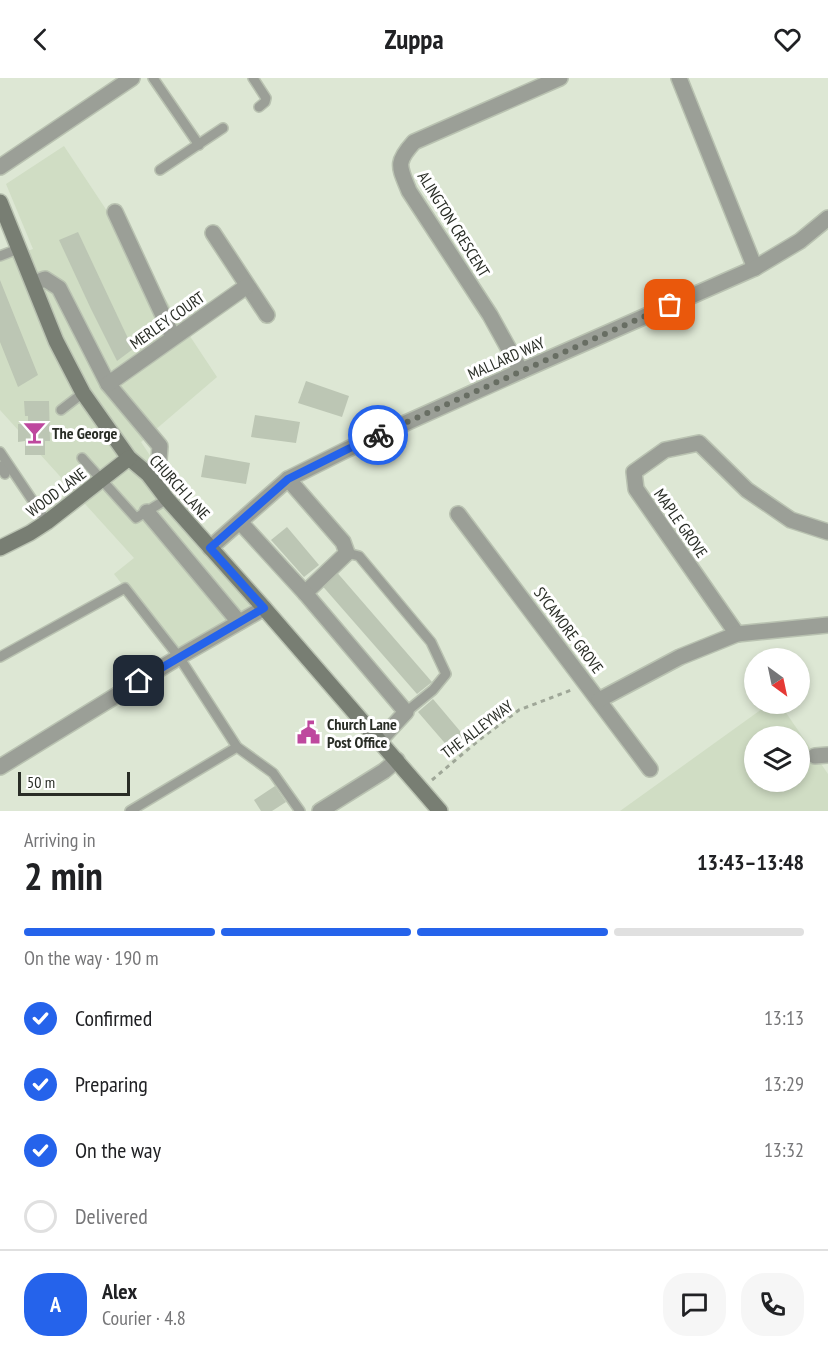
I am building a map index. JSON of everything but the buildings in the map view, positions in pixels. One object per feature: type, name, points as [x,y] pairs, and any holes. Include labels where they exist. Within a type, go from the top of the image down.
[{"type":"main road","name":"CHURCH LANE","points":[[0,202],[56,341],[82,393],[129,458],[148,474],[167,499],[440,811]]},
{"type":"main road","name":"WOOD LANE","points":[[0,548],[47,522],[129,458]]},
{"type":"street","points":[[0,167],[132,78]]},
{"type":"street","name":"ALINGTON CRESCENT","points":[[521,371],[490,315],[409,191],[400,170],[402,155],[414,142],[560,78]]},
{"type":"street","points":[[679,78],[755,268]]},
{"type":"street","points":[[115,212],[173,338]]},
{"type":"street","name":"MALLARD WAY","points":[[210,548],[288,479],[348,449],[755,268],[800,241],[828,218]]},
{"type":"street","points":[[213,233],[267,315]]},
{"type":"street","points":[[34,283],[45,279],[59,288],[108,384],[160,446],[159,460],[148,474]]},
{"type":"street","name":"MERLEY COURT","points":[[108,384],[247,286]]},
{"type":"street","name":"MAPLE GROVE","points":[[737,634],[636,489],[634,472],[664,450],[699,443],[747,490],[791,520],[828,532]]},
{"type":"street","points":[[288,479],[343,542],[347,552],[305,593]]},
{"type":"street","points":[[147,512],[239,622]]},
{"type":"street","name":"SYCAMORE GROVE","points":[[458,514],[650,769]]},
{"type":"street","points":[[240,522],[305,593],[406,712],[380,740]]},
{"type":"street","points":[[0,767],[179,657],[264,608]]},
{"type":"street","points":[[599,700],[680,657],[737,634],[828,625]]},
{"type":"street","points":[[320,811],[384,771],[397,760]]},
{"type":"lane","points":[[153,78],[199,145]]},
{"type":"lane","points":[[253,78],[266,98],[259,107]]},
{"type":"lane","points":[[160,170],[223,128]]},
{"type":"lane","points":[[0,256],[18,249]]},
{"type":"lane","points":[[61,410],[82,393]]},
{"type":"lane","points":[[0,452],[47,522]]},
{"type":"lane","points":[[82,458],[136,518],[167,499]]},
{"type":"lane","points":[[347,552],[359,556],[431,642],[446,674],[433,690],[406,712]]},
{"type":"lane","points":[[0,657],[124,588],[179,657],[237,747],[273,773],[300,811]]},
{"type":"lane","points":[[130,811],[237,747]]},
{"type":"path","name":"THE ALLEYWAY","points":[[422,789],[478,740],[519,710],[586,684]]},
{"type":"shaded area","points":[[64,146],[217,377],[141,442],[251,607],[179,657],[114,574],[134,558],[0,410],[0,260],[33,249],[6,184]]},
{"type":"shaded area","points":[[755,714],[787,714],[795,726],[744,726],[744,792],[810,792],[810,748],[828,774],[828,811],[620,811]]},
{"type":"way so far","points":[[378,435],[670,305]]},
{"type":"place","name":"The George","points":[[34,433]]},
{"type":"place","name":"Church Lane Post Office","points":[[309,733]]},
{"type":"route","points":[[139,681],[264,608],[210,548],[288,479],[378,435]]}]
